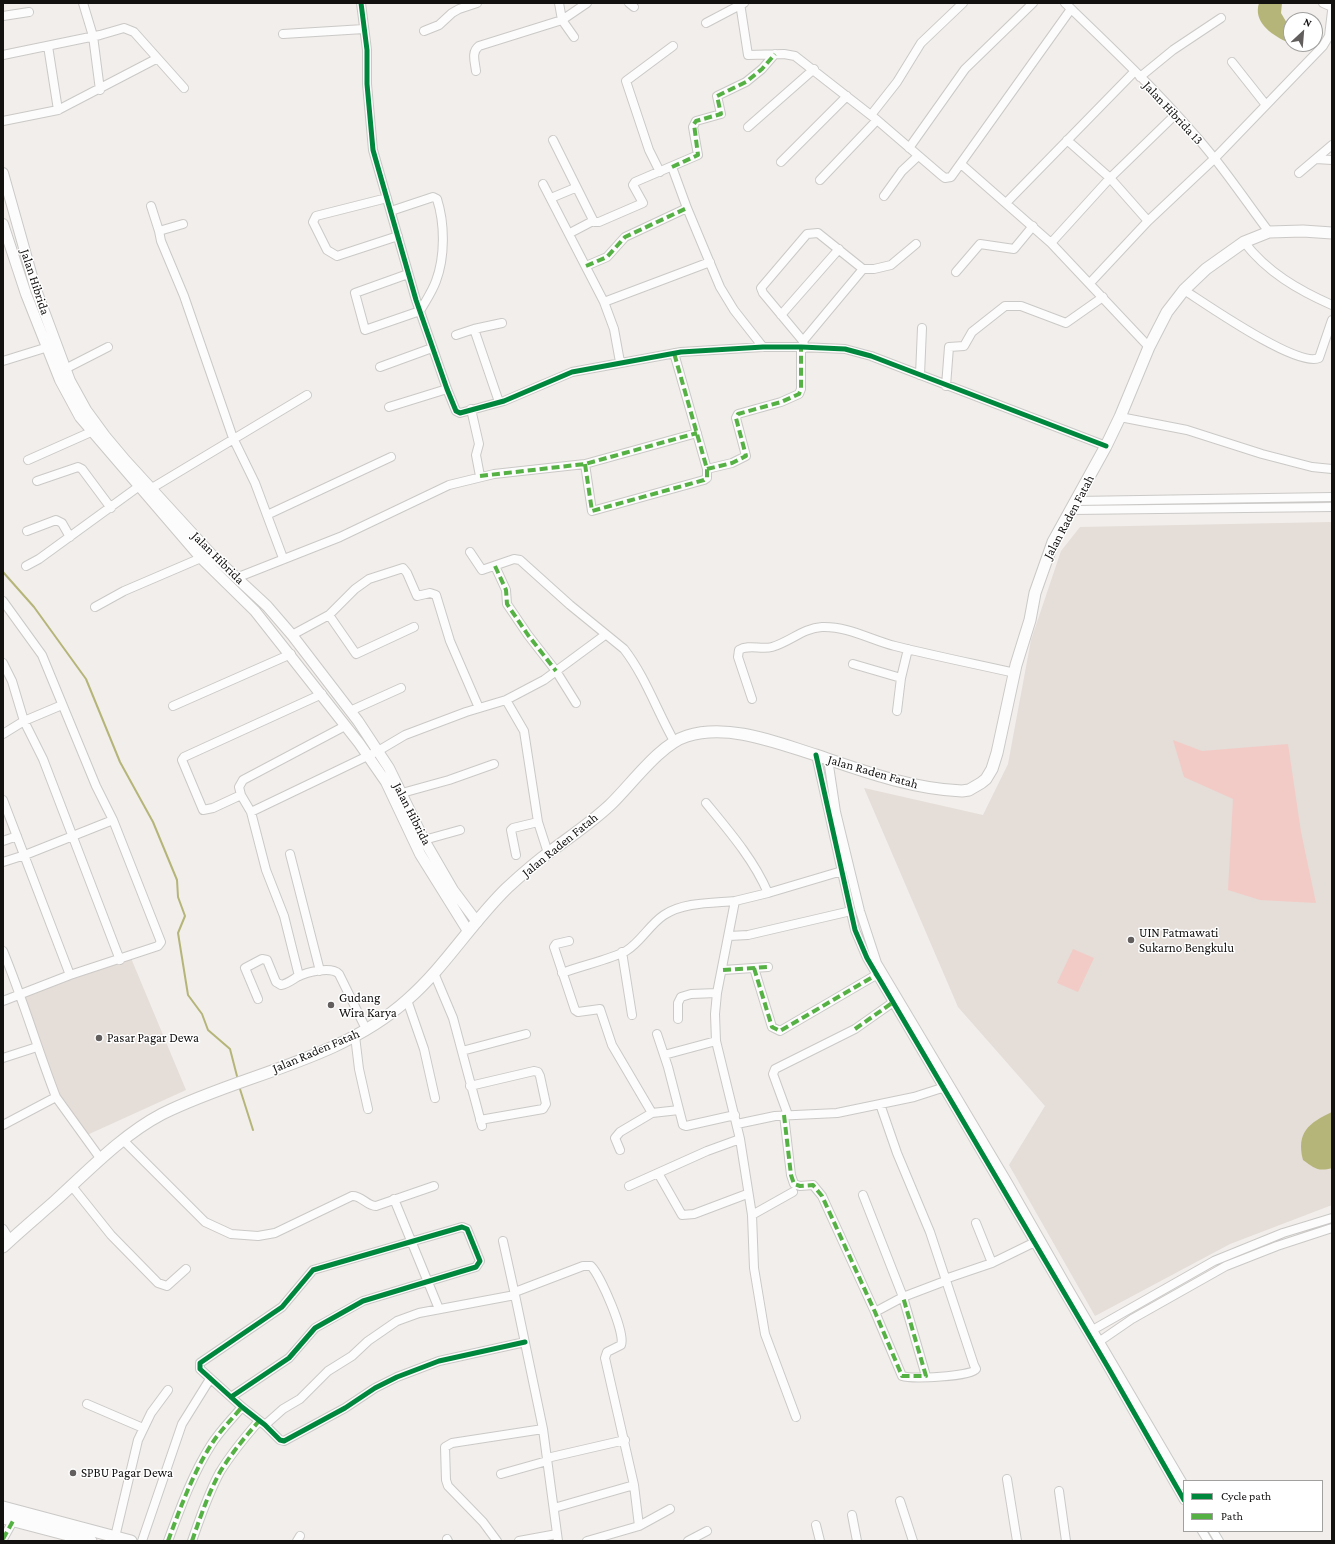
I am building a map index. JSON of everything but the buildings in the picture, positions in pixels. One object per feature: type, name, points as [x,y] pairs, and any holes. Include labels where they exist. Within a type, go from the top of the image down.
[{"type":"highway","name":"Jalan Raden Fatah","points":[[6,1244],[100,1158],[160,1115],[228,1086],[355,1036],[386,1017],[407,1000],[434,972],[468,931],[507,889],[548,853],[609,806],[674,741],[688,735],[721,732],[737,734],[789,746],[912,784],[950,790],[969,790],[976,787],[986,779],[995,760],[1015,673],[1041,573],[1052,542],[1074,506],[1106,446],[1160,323],[1184,290],[1213,264],[1244,242],[1269,232],[1303,231],[1332,233]]},
{"type":"highway","points":[[3,1508],[131,1541]]},
{"type":"highway","points":[[8,1519],[91,1541]]},
{"type":"main road","name":"Jalan Hibrida","points":[[3,173],[35,287],[65,369],[86,410],[97,426],[152,488],[158,502],[267,606],[292,635],[350,711],[378,751],[402,794],[424,840],[453,890],[476,922]]},
{"type":"main road","points":[[3,224],[26,294],[60,380],[80,417],[138,487],[158,502],[201,558],[255,611],[322,694],[386,782],[420,854],[468,931]]},
{"type":"street","points":[[83,3],[93,36],[100,90]]},
{"type":"street","points":[[361,3],[367,50],[367,84],[373,150],[408,274],[432,348],[456,411],[460,414],[471,409],[499,402],[572,372],[620,362],[674,353],[803,345],[845,349],[857,352],[1106,446]]},
{"type":"street","points":[[424,31],[439,25],[459,6],[477,3]]},
{"type":"street","points":[[559,3],[562,20],[574,37]]},
{"type":"street","points":[[476,71],[473,53],[479,46],[562,20],[587,3]]},
{"type":"street","points":[[820,180],[874,117],[921,43],[963,3]]},
{"type":"street","points":[[909,148],[966,69],[1033,3]]},
{"type":"street","points":[[1323,3],[1332,7]]},
{"type":"street","points":[[706,23],[742,4],[748,56],[775,54],[795,56],[874,117],[945,178],[951,177],[961,164],[1068,6]]},
{"type":"street","name":"Jalan Hibrida 13","points":[[1068,6],[1138,74],[1176,114],[1215,158],[1269,232]]},
{"type":"street","points":[[1090,283],[1148,221],[1215,158],[1327,41],[1330,32],[1332,11]]},
{"type":"street","points":[[3,16],[29,12]]},
{"type":"street","points":[[1007,202],[1067,140],[1138,74],[1221,18]]},
{"type":"street","points":[[3,55],[124,28],[128,29],[143,42],[156,59],[184,88]]},
{"type":"street","points":[[283,34],[364,29]]},
{"type":"street","points":[[48,46],[58,110]]},
{"type":"street","points":[[660,172],[649,150],[626,81],[673,46]]},
{"type":"street","points":[[570,233],[643,203],[634,184],[698,155],[694,124],[696,121],[721,114],[717,96],[746,82],[762,69],[775,54]]},
{"type":"street","points":[[3,121],[58,110],[100,90],[156,59]]},
{"type":"street","points":[[1232,62],[1266,106]]},
{"type":"street","points":[[748,128],[814,70]]},
{"type":"street","points":[[781,162],[847,96]]},
{"type":"street","points":[[1051,243],[1110,178],[1176,114]]},
{"type":"street","points":[[553,140],[575,188],[594,222]]},
{"type":"street","points":[[1067,140],[1110,178],[1148,221]]},
{"type":"street","points":[[1299,174],[1332,145]]},
{"type":"street","points":[[884,196],[902,171],[918,156]]},
{"type":"street","points":[[1316,159],[1332,160]]},
{"type":"street","points":[[961,164],[1007,202],[1051,243],[1149,347]]},
{"type":"street","points":[[672,167],[687,208],[725,297],[763,347]]},
{"type":"street","points":[[543,184],[570,233],[604,302],[614,329],[620,362]]},
{"type":"street","points":[[551,198],[575,188]]},
{"type":"street","points":[[390,211],[433,197],[437,199],[440,210],[443,252],[436,281],[420,311],[364,330],[355,293],[408,274]]},
{"type":"street","points":[[387,198],[316,216],[313,222],[327,250],[336,256],[398,236]]},
{"type":"street","points":[[150,206],[161,241],[184,296],[233,438],[254,483],[283,558]]},
{"type":"street","points":[[586,266],[607,257],[625,237],[687,208]]},
{"type":"street","points":[[159,231],[183,224]]},
{"type":"street","points":[[956,272],[980,244],[1014,249],[1033,226]]},
{"type":"street","points":[[803,345],[763,293],[762,286],[807,234],[818,233],[863,269],[874,269],[891,265],[916,244]]},
{"type":"street","points":[[1244,242],[1258,258],[1283,279],[1299,290],[1332,305]]},
{"type":"street","points":[[781,315],[839,249]]},
{"type":"street","points":[[604,302],[710,262]]},
{"type":"street","points":[[707,469],[732,463],[746,456],[736,418],[738,414],[781,402],[799,394],[803,345],[863,269]]},
{"type":"street","points":[[1184,290],[1256,336],[1310,358],[1320,358],[1332,320]]},
{"type":"street","points":[[946,386],[949,347],[964,346],[972,332],[1005,306],[1021,306],[1066,323],[1103,297]]},
{"type":"street","points":[[456,335],[474,329],[502,323]]},
{"type":"street","points":[[920,375],[922,328]]},
{"type":"street","points":[[474,329],[499,402]]},
{"type":"street","points":[[3,361],[48,347]]},
{"type":"street","points":[[65,369],[108,347]]},
{"type":"street","points":[[380,367],[432,348]]},
{"type":"street","points":[[584,464],[592,511],[707,478],[707,469],[674,353]]},
{"type":"street","points":[[389,407],[447,389]]},
{"type":"street","points":[[152,488],[233,438],[261,424],[307,395]]},
{"type":"street","points":[[471,409],[479,444],[476,455],[480,476]]},
{"type":"street","points":[[1120,417],[1187,430],[1262,454],[1312,467],[1332,469]]},
{"type":"street","points":[[28,460],[91,432]]},
{"type":"street","points":[[236,578],[283,558],[340,537],[449,485],[480,476],[584,464],[697,433]]},
{"type":"street","points":[[267,515],[391,457]]},
{"type":"street","points":[[36,481],[78,467],[82,469],[111,508]]},
{"type":"street","points":[[26,566],[39,559],[138,487]]},
{"type":"street","points":[[1074,506],[1119,500],[1332,497]]},
{"type":"street","points":[[1119,500],[1119,510]]},
{"type":"street","points":[[1074,506],[1119,510],[1332,507]]},
{"type":"street","points":[[27,531],[60,520],[70,537]]},
{"type":"street","points":[[470,552],[481,569],[514,559],[520,560],[605,635],[624,649],[674,741]]},
{"type":"street","points":[[95,607],[124,590],[201,558]]},
{"type":"street","points":[[495,566],[506,590],[507,604],[528,635],[556,671],[576,703]]},
{"type":"street","points":[[292,635],[329,615],[355,589],[369,579],[404,568],[417,596],[430,593],[436,595],[450,642],[479,708]]},
{"type":"street","points":[[3,601],[42,655],[62,705],[113,820],[161,942],[158,946],[120,960],[70,975],[3,1001]]},
{"type":"street","points":[[329,615],[356,654],[414,627]]},
{"type":"street","points":[[752,699],[738,657],[738,653],[742,648],[767,648],[781,644],[811,628],[836,627],[908,649],[1015,673]]},
{"type":"street","points":[[251,812],[366,755],[378,751],[405,735],[479,708],[506,700],[544,680],[605,635]]},
{"type":"street","points":[[897,711],[901,678],[908,649]]},
{"type":"street","points":[[173,706],[291,654]]},
{"type":"street","points":[[3,663],[12,681],[24,721],[43,759],[120,960]]},
{"type":"street","points":[[854,664],[901,678]]},
{"type":"street","points":[[350,711],[401,688]]},
{"type":"street","points":[[241,795],[207,810],[203,810],[183,758],[322,694]]},
{"type":"street","points":[[506,700],[520,722],[526,735],[538,822],[548,853]]},
{"type":"street","points":[[3,734],[24,721],[62,705]]},
{"type":"street","points":[[299,976],[284,916],[266,870],[251,812],[241,795],[239,787],[243,780],[345,726]]},
{"type":"street","points":[[816,755],[842,871],[854,913],[877,963],[1090,1332],[1183,1483]]},
{"type":"street","points":[[828,759],[854,913],[855,930],[876,975],[892,1003],[936,1067],[942,1088],[1004,1183]]},
{"type":"street","points":[[402,794],[494,764]]},
{"type":"street","points":[[3,800],[70,975]]},
{"type":"street","points":[[706,803],[738,842],[762,880],[768,893]]},
{"type":"street","points":[[3,862],[25,855],[113,820]]},
{"type":"street","points":[[516,856],[511,830],[513,828],[538,822]]},
{"type":"street","points":[[424,840],[460,830]]},
{"type":"street","points":[[3,841],[17,836]]},
{"type":"street","points":[[290,854],[320,971]]},
{"type":"street","points":[[562,972],[622,952],[637,942],[664,915],[673,910],[699,904],[735,901],[768,893],[842,871]]},
{"type":"street","points":[[735,901],[723,970],[717,993],[715,1014],[716,1041],[740,1139],[747,1194],[752,1215],[754,1268],[765,1334],[796,1417]]},
{"type":"street","points":[[729,936],[748,935],[854,913]]},
{"type":"street","points":[[569,941],[556,944],[554,947],[576,1011],[600,1009],[612,1045],[652,1113]]},
{"type":"street","points":[[3,951],[21,994],[37,1047],[56,1097],[100,1158]]},
{"type":"street","points":[[622,952],[632,1014]]},
{"type":"street","points":[[258,1000],[245,969],[247,966],[262,959],[266,959],[276,982],[280,985],[299,976],[320,971],[333,970],[339,974],[366,1029]]},
{"type":"street","points":[[723,970],[768,967]]},
{"type":"street","points":[[754,968],[772,1027],[780,1031],[876,975]]},
{"type":"street","points":[[434,972],[453,1018],[470,1086],[481,1123],[544,1109],[546,1104],[540,1076],[538,1072],[534,1071],[470,1086]]},
{"type":"street","points":[[678,1019],[678,1003],[681,997],[691,994],[717,993]]},
{"type":"street","points":[[407,1000],[424,1049],[435,1098]]},
{"type":"street","points":[[880,1104],[930,1232],[976,1370],[973,1373],[962,1376],[902,1376],[875,1312],[822,1196],[813,1185],[800,1186],[794,1184],[791,1175],[786,1115],[773,1074],[775,1069],[855,1029],[892,1003]]},
{"type":"street","points":[[462,1051],[526,1034]]},
{"type":"street","points":[[657,1034],[682,1123],[686,1126],[735,1115]]},
{"type":"street","points":[[355,1036],[359,1069],[368,1110]]},
{"type":"street","points":[[664,1055],[716,1041]]},
{"type":"street","points":[[3,1058],[37,1047]]},
{"type":"street","points":[[737,1124],[786,1115],[837,1113],[914,1097],[942,1088]]},
{"type":"street","points":[[3,1125],[56,1097]]},
{"type":"street","points":[[620,1150],[616,1140],[617,1135],[652,1113],[678,1110]]},
{"type":"street","points":[[628,1186],[707,1151],[740,1139]]},
{"type":"street","points":[[124,1141],[205,1222],[231,1234],[258,1236],[275,1233],[352,1196],[358,1196],[373,1206],[434,1186]]},
{"type":"street","points":[[658,1173],[682,1215],[688,1216],[747,1194]]},
{"type":"street","points":[[71,1185],[111,1235],[158,1283],[167,1286],[186,1269]]},
{"type":"street","points":[[752,1215],[794,1192]]},
{"type":"street","points":[[863,1195],[903,1297],[926,1376]]},
{"type":"street","points":[[394,1199],[429,1281],[439,1309]]},
{"type":"street","points":[[1090,1332],[1226,1256],[1283,1233],[1332,1218]]},
{"type":"street","points":[[976,1223],[992,1263]]},
{"type":"street","points":[[231,1396],[289,1358],[315,1328],[370,1297],[478,1266],[480,1261],[466,1228],[462,1227],[336,1264],[321,1266],[313,1270],[282,1307],[211,1357],[200,1363],[200,1369],[280,1440],[288,1440],[397,1377],[439,1361],[525,1342]]},
{"type":"street","points":[[1100,1341],[1138,1315],[1226,1266],[1265,1250],[1332,1228]]},
{"type":"street","points":[[3,1229],[6,1244]]},
{"type":"street","points":[[875,1312],[903,1297],[992,1263],[1037,1240]]},
{"type":"street","points":[[503,1241],[543,1429],[558,1537],[519,1541]]},
{"type":"street","points":[[192,1541],[206,1502],[219,1474],[230,1456],[262,1423],[300,1399],[328,1371],[352,1356],[368,1341],[397,1321],[419,1313],[515,1293],[583,1266],[591,1266],[594,1269],[612,1306],[622,1339],[621,1345],[607,1352],[604,1358],[625,1440],[634,1485],[639,1526]]},
{"type":"street","points":[[1134,1307],[1138,1315]]},
{"type":"street","points":[[1090,1332],[1100,1341],[1183,1498]]},
{"type":"street","points":[[142,1541],[182,1424],[210,1379]]},
{"type":"street","points":[[115,1537],[135,1451],[143,1428],[168,1390]]},
{"type":"street","points":[[87,1404],[143,1428]]},
{"type":"street","points":[[168,1541],[188,1490],[204,1457],[215,1440],[242,1407]]},
{"type":"street","points":[[497,1541],[483,1522],[448,1486],[446,1480],[445,1447],[452,1443],[543,1429]]},
{"type":"street","points":[[501,1474],[547,1460],[625,1440]]},
{"type":"street","points":[[1007,1479],[1017,1541]]},
{"type":"street","points":[[554,1508],[634,1485]]},
{"type":"street","points":[[1059,1491],[1066,1541]]},
{"type":"street","points":[[900,1501],[913,1541]]},
{"type":"street","points":[[587,1541],[639,1526],[670,1509]]},
{"type":"street","points":[[852,1515],[857,1541]]},
{"type":"street","points":[[3,1539],[8,1519]]},
{"type":"street","points":[[816,1525],[820,1541]]},
{"type":"street","points":[[688,1541],[707,1531]]},
{"type":"street","points":[[1203,1532],[1208,1541]]},
{"type":"street","points":[[1214,1532],[1219,1541]]},
{"type":"shaded area","points":[[1259,3],[1282,3],[1281,13],[1283,16],[1283,40],[1264,26],[1261,22],[1258,10]]},
{"type":"shaded area","name":"UIN Fatmawati Sukarno Bengkulu","points":[[1332,522],[1332,1205],[1230,1244],[1095,1316],[1009,1165],[1045,1106],[958,1007],[864,788],[983,815],[1008,764],[1031,640],[1061,551],[1080,527]]},
{"type":"shaded area","points":[[1173,740],[1202,751],[1288,744],[1301,832],[1316,903],[1260,900],[1228,890],[1233,799],[1184,777]]},
{"type":"shaded area","points":[[1073,949],[1094,958],[1078,992],[1057,983]]},
{"type":"shaded area","name":"Pasar Pagar Dewa","points":[[128,951],[186,1090],[87,1135],[47,1079],[20,997]]},
{"type":"shaded area","points":[[1332,1112],[1332,1168],[1323,1170],[1313,1167],[1303,1160],[1301,1142],[1303,1135],[1311,1125]]},
{"type":"waterway","points":[[3,572],[34,607],[86,679],[120,762],[153,822],[177,880],[178,897],[185,916],[178,933],[188,995],[202,1014],[208,1030],[230,1049],[238,1080]]},
{"type":"waterway","points":[[239,1086],[253,1130]]},
{"type":"marked path","points":[[672,167],[698,155],[694,124],[696,121],[721,114],[717,96],[746,82],[762,69],[775,54]]},
{"type":"marked path","points":[[586,266],[607,257],[625,237],[687,208]]},
{"type":"marked path","points":[[707,469],[732,463],[746,456],[736,418],[738,414],[781,402],[799,394],[801,389],[801,347]]},
{"type":"marked path","points":[[585,464],[592,511],[707,478],[707,469],[674,353]]},
{"type":"marked path","points":[[480,476],[585,464],[697,433]]},
{"type":"marked path","points":[[495,566],[506,590],[507,604],[528,635],[556,671]]},
{"type":"marked path","points":[[723,970],[768,967]]},
{"type":"marked path","points":[[754,968],[772,1027],[780,1031],[876,975]]},
{"type":"marked path","points":[[855,1029],[892,1003]]},
{"type":"marked path","points":[[784,1115],[791,1175],[794,1184],[800,1186],[813,1185],[822,1196],[875,1312],[902,1376],[926,1376],[903,1297]]},
{"type":"marked path","points":[[168,1541],[187,1492],[204,1456],[218,1435],[242,1407]]},
{"type":"marked path","points":[[192,1541],[208,1497],[220,1472],[238,1446],[259,1421]]},
{"type":"marked path","points":[[3,1539],[13,1521]]},
{"type":"cycle path","points":[[361,3],[367,50],[367,84],[373,150],[416,300],[456,411],[460,413],[504,401],[572,372],[681,352],[763,347],[845,349],[871,356],[1106,446]]},
{"type":"cycle path","points":[[816,755],[855,930],[867,958],[1109,1369],[1183,1498]]},
{"type":"cycle path","points":[[231,1397],[289,1358],[315,1328],[363,1301],[476,1267],[480,1261],[467,1229],[462,1227],[313,1270],[282,1307],[200,1363],[200,1369],[242,1407],[265,1425],[280,1440],[284,1441],[345,1408],[375,1388],[397,1377],[439,1361],[525,1342]]},
{"type":"place","name":"UIN Fatmawati Sukarno Bengkulu","points":[[1131,940]]},
{"type":"place","name":"Gudang Wira Karya","points":[[331,1005]]},
{"type":"place","name":"Pasar Pagar Dewa","points":[[99,1038]]},
{"type":"place","name":"SPBU Pagar Dewa","points":[[73,1473]]}]
